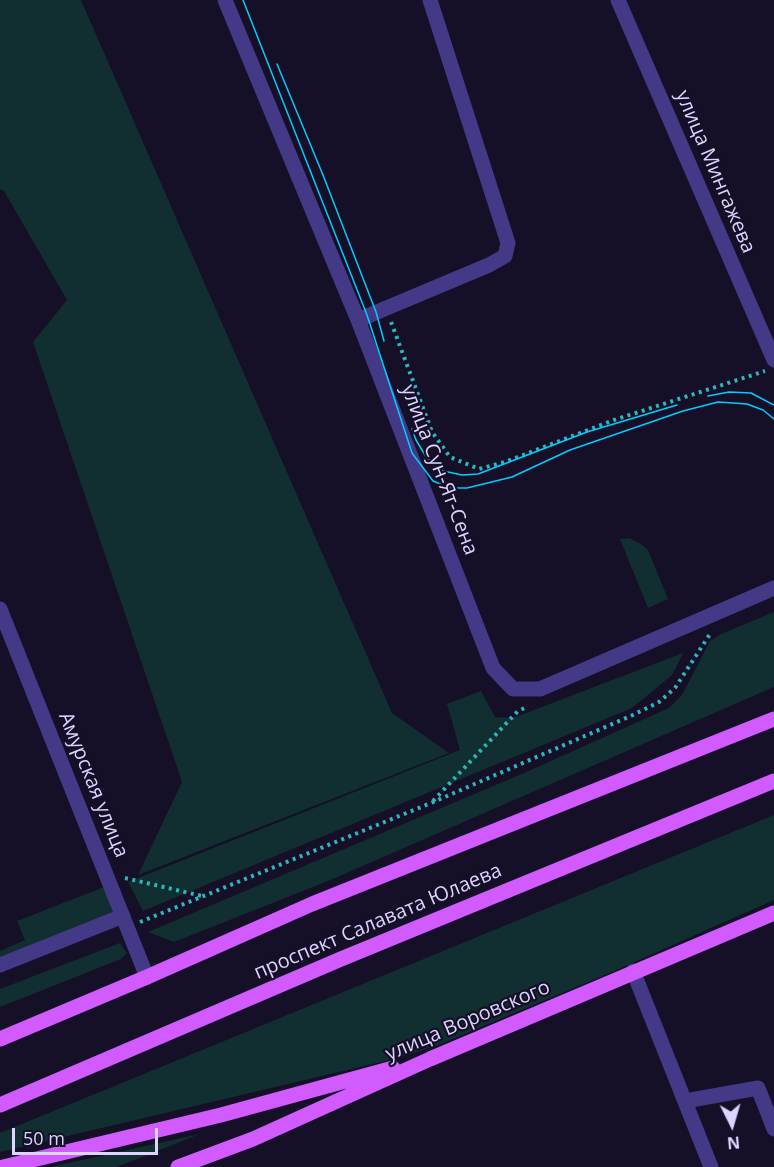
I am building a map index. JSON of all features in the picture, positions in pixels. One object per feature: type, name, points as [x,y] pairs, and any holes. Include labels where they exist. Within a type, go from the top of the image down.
[{"type":"main road","name":"проспект Салавата Юлаева","points":[[0,1039],[312,904],[774,719]]},
{"type":"main road","name":"проспект Салавата Юлаева","points":[[0,1105],[341,959],[774,781]]},
{"type":"main road","name":"улица Воровского","points":[[178,1167],[253,1139],[430,1059],[774,912]]},
{"type":"main road","points":[[3,1167],[221,1115],[430,1059]]},
{"type":"street","name":"улица Сун-Ят-Сена","points":[[225,0],[357,320],[493,668],[513,688],[540,689],[774,588]]},
{"type":"street","points":[[357,320],[489,265],[505,256],[508,243],[430,0]]},
{"type":"street","name":"улица Мингажева","points":[[618,0],[774,360]]},
{"type":"street","name":"Амурская улица","points":[[0,609],[147,977]]},
{"type":"street","points":[[0,965],[125,921]]},
{"type":"street","points":[[633,971],[711,1167]]},
{"type":"street","points":[[686,1101],[758,1088],[774,1129]]},
{"type":"path","points":[[386,309],[432,432],[450,457],[479,469],[505,462],[614,420],[774,368]]},
{"type":"path","points":[[125,921],[203,896],[431,803],[633,715],[659,702],[675,688],[711,632]]},
{"type":"path","points":[[431,803],[518,711],[536,703]]},
{"type":"path","points":[[106,874],[203,896]]},
{"type":"green space","points":[[0,0],[81,0],[392,713],[449,753],[138,875],[182,782],[33,342],[67,300],[4,191],[0,189]]},
{"type":"green space","points":[[629,538],[648,550],[668,599],[648,608],[620,539]]},
{"type":"green space","points":[[774,612],[774,687],[328,881],[174,942],[148,932],[524,773],[669,708],[682,695],[710,641],[721,634]]},
{"type":"green space","points":[[683,653],[672,675],[632,708],[143,911],[128,882],[460,750],[447,704],[481,691],[495,717],[513,718]]},
{"type":"green space","points":[[774,815],[774,900],[612,972],[436,1046],[398,1058],[0,1152],[0,1133]]},
{"type":"green space","points":[[104,887],[116,915],[0,960],[0,951],[25,940],[17,921]]},
{"type":"green space","points":[[120,943],[127,953],[121,959],[0,1007],[0,989]]},
{"type":"green space","points":[[200,1134],[117,1167],[51,1167]]},
{"type":"tram line","points":[[243,0],[367,315],[412,453],[433,481],[450,488],[467,488],[512,477],[570,450],[683,411],[718,402],[747,404],[763,410],[774,419]]},
{"type":"tram line","points":[[277,64],[376,312],[384,341]]},
{"type":"tram line","points":[[708,396],[729,392],[751,393],[774,405]]},
{"type":"tram line","points":[[412,429],[425,455],[439,470],[462,475],[478,474],[587,432],[677,405]]}]
